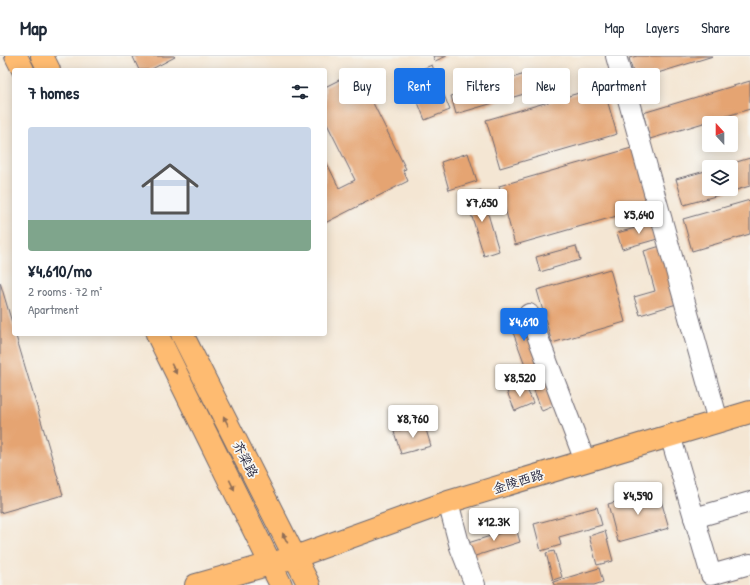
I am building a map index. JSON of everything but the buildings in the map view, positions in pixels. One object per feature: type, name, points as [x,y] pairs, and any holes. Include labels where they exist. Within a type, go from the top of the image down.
[{"type":"main road","points":[[16,56],[22,68]]},
{"type":"main road","points":[[42,56],[48,68]]},
{"type":"main road","name":"齐梁路","points":[[158,336],[281,585]]},
{"type":"main road","name":"齐梁路","points":[[183,336],[309,585]]},
{"type":"main road","name":"金陵西路","points":[[196,585],[295,557],[448,502],[750,412]]},
{"type":"street","points":[[616,56],[718,421]]},
{"type":"street","points":[[529,314],[585,461]]},
{"type":"street","points":[[670,435],[711,575],[750,564]]},
{"type":"street","points":[[448,502],[460,547],[475,585]]},
{"type":"street","points":[[694,518],[750,502]]}]
